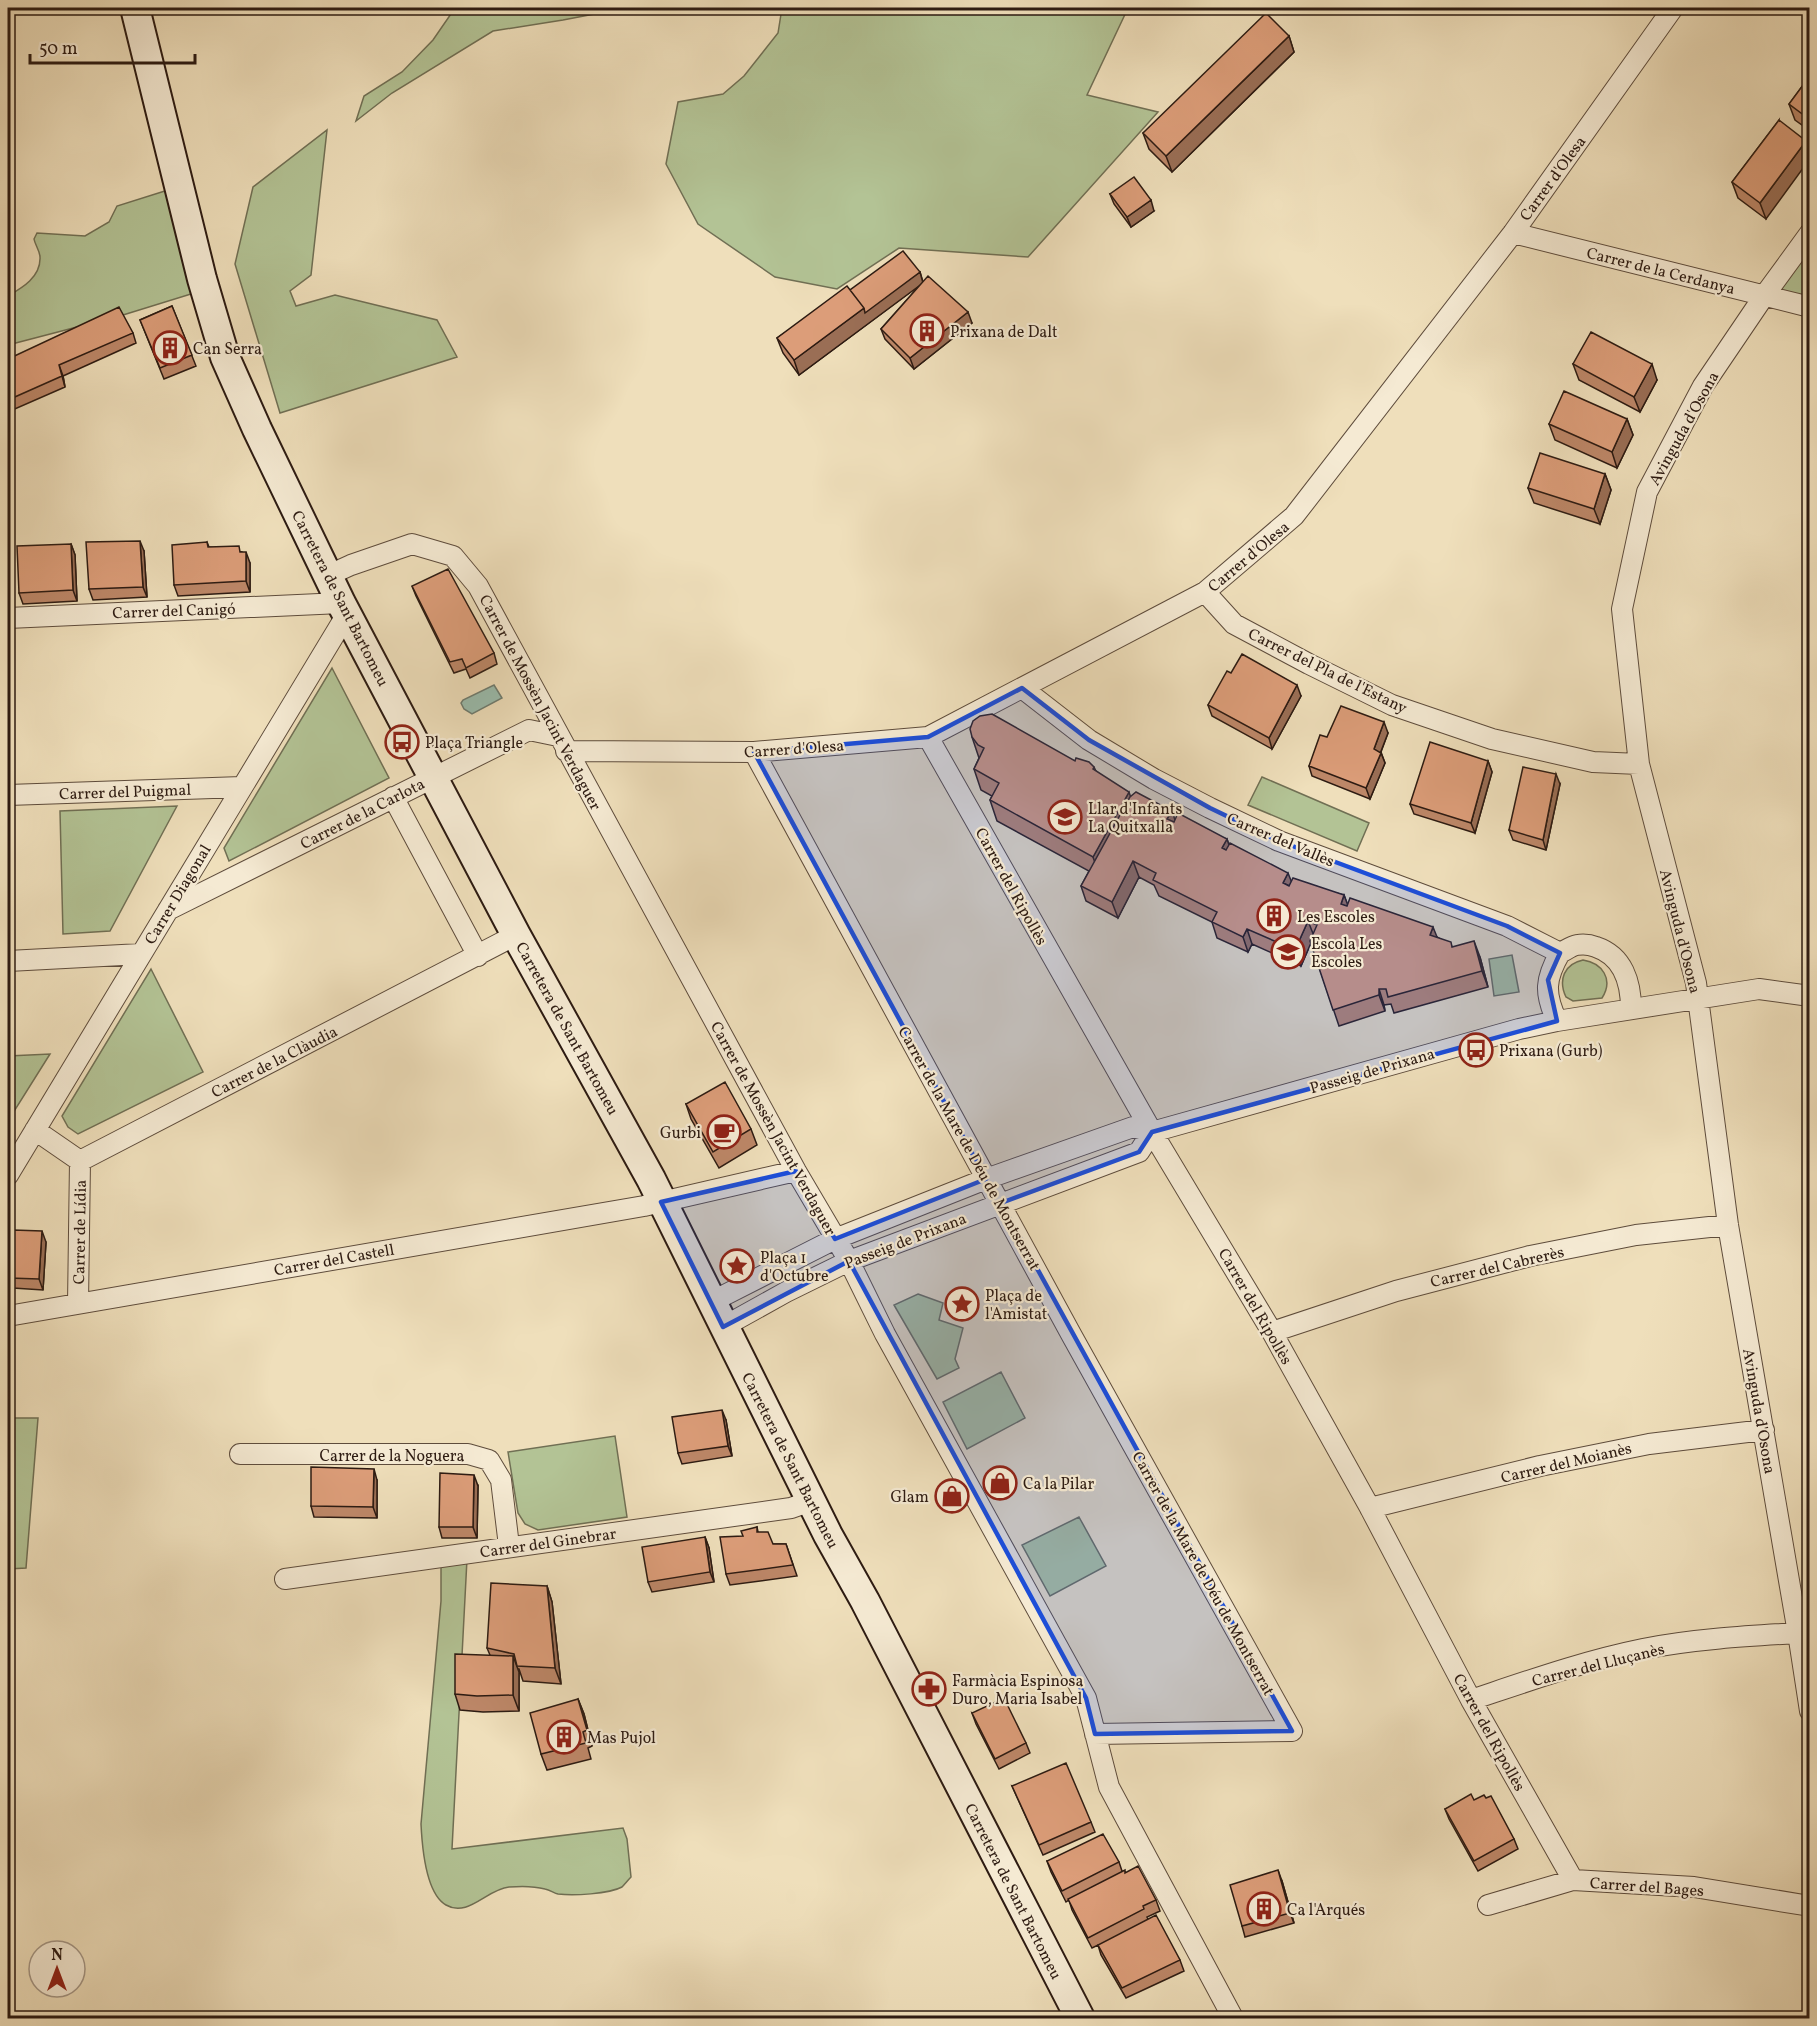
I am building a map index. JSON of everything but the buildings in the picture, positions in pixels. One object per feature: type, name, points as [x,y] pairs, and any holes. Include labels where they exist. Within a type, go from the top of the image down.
[{"type":"street","name":"Carretera de Sant Bartomeu","points":[[135,8],[202,279],[225,357],[257,429],[344,609],[516,935],[648,1174],[811,1501],[1080,2019]]},
{"type":"street","name":"Carrer d'Olesa","points":[[562,744],[754,752],[928,737],[1205,592],[1294,516],[1512,233],[1673,8]]},
{"type":"street","name":"Carrer de la Cerdanya","points":[[1512,233],[1809,307]]},
{"type":"street","name":"Avinguda d'Osona","points":[[1809,233],[1703,386],[1647,492],[1622,609],[1640,764],[1696,983],[1728,1225],[1798,1633],[1809,1711]]},
{"type":"street","name":"Carrer de Mossèn Jacint Verdaguer","points":[[329,575],[412,544],[453,556],[478,586],[562,744],[796,1171],[849,1261],[885,1334],[1086,1698],[1108,1787],[1233,2019]]},
{"type":"street","name":"Carrer del Pla de l'Estany","points":[[1205,592],[1234,624],[1392,705],[1492,739],[1593,762],[1640,764]]},
{"type":"street","name":"Carrer del Canigó","points":[[8,618],[344,609]]},
{"type":"street","name":"Carrer Diagonal","points":[[8,1175],[242,787],[344,609]]},
{"type":"street","name":"Carrer del Vallès","points":[[1022,688],[1089,740],[1154,778],[1279,842],[1507,926],[1560,953]]},
{"type":"street","name":"Carrer de la Carlota","points":[[168,910],[529,730],[562,744]]},
{"type":"street","name":"Carrer del Ripollès","points":[[928,737],[1152,1132],[1272,1332],[1370,1509],[1471,1700],[1573,1880]]},
{"type":"street","name":"Carrer de la Mare de Déu de Montserrat","points":[[754,752],[1072,1336],[1292,1731],[1095,1734]]},
{"type":"street","name":"Carrer del Puigmal","points":[[8,795],[242,787]]},
{"type":"street","points":[[393,797],[478,956]]},
{"type":"street","name":"Carrer de la Clàudia","points":[[80,1161],[516,935]]},
{"type":"street","points":[[1631,1009],[1631,993],[1622,965],[1615,958],[1591,945],[1577,945],[1560,953],[1548,980],[1547,994],[1557,1021],[1759,989],[1809,996]]},
{"type":"street","points":[[8,961],[141,954]]},
{"type":"street","name":"Passeig de Prixana","points":[[717,1314],[835,1239],[986,1179],[1133,1127],[1152,1132],[1519,1029],[1557,1021]]},
{"type":"street","points":[[35,1130],[80,1161]]},
{"type":"street","name":"Passeig de Prixana","points":[[717,1314],[786,1292],[849,1261],[1139,1152],[1152,1132]]},
{"type":"street","name":"Carrer de Lídia","points":[[78,1304],[80,1161]]},
{"type":"street","points":[[662,1202],[796,1171]]},
{"type":"street","name":"Carrer del Castell","points":[[8,1316],[662,1202]]},
{"type":"street","name":"Carrer del Cabrerès","points":[[1272,1332],[1396,1291],[1530,1256],[1636,1235],[1728,1225]]},
{"type":"street","name":"Carrer del Moianès","points":[[1370,1509],[1540,1466],[1649,1444],[1764,1430]]},
{"type":"street","name":"Carrer de la Noguera","points":[[240,1454],[468,1454],[489,1460],[501,1480],[509,1546]]},
{"type":"street","name":"Carrer del Ginebrar","points":[[285,1579],[791,1508],[811,1501]]},
{"type":"street","name":"Carrer del Lluçanès","points":[[1471,1700],[1554,1672],[1644,1649],[1736,1637],[1798,1633]]},
{"type":"street","name":"Carrer del Bages","points":[[1488,1905],[1573,1880],[1694,1887],[1809,1906]]},
{"type":"highlighted area","points":[[1022,688],[1089,740],[1210,808],[1279,841],[1507,926],[1560,953],[1548,980],[1557,1021],[1152,1132],[1139,1152],[1001,1203],[1292,1731],[1095,1734],[1086,1698],[849,1261],[723,1327],[661,1202],[796,1171],[835,1239],[986,1179],[754,752],[928,737]]},
{"type":"shaded area","points":[[455,8],[620,8],[493,31],[392,93],[356,121],[364,96],[402,72],[433,40]]},
{"type":"shaded area","points":[[782,8],[1128,8],[1087,95],[1158,112],[1028,257],[899,248],[837,289],[775,277],[698,224],[666,164],[678,102],[723,94],[744,76],[778,33]]},
{"type":"shaded area","points":[[327,130],[311,275],[290,291],[296,306],[335,295],[437,320],[457,357],[280,413],[235,264],[253,187]]},
{"type":"shaded area","points":[[168,190],[191,294],[123,315],[8,345],[8,296],[30,281],[37,270],[40,255],[34,239],[37,233],[85,236],[109,222],[117,206]]},
{"type":"shaded area","points":[[1809,235],[1809,310],[1763,299]]},
{"type":"shaded area","points":[[332,668],[389,778],[229,861],[224,848]]},
{"type":"shaded area","points":[[494,685],[502,698],[472,714],[464,709],[461,703],[463,700]]},
{"type":"shaded area","points":[[1262,777],[1369,823],[1357,851],[1248,805]]},
{"type":"shaded area","points":[[177,806],[110,931],[63,934],[60,811]]},
{"type":"shaded area","points":[[1512,955],[1519,992],[1494,996],[1489,959]]},
{"type":"shaded area","points":[[1583,960],[1601,968],[1604,973],[1607,984],[1602,998],[1573,1001],[1566,997],[1563,985],[1564,974],[1571,965]]},
{"type":"shaded area","points":[[151,969],[203,1072],[78,1134],[68,1127],[62,1116]]},
{"type":"shaded area","points":[[50,1054],[8,1121],[8,1056]]},
{"type":"shaded area","points":[[918,1294],[943,1303],[939,1320],[963,1328],[955,1359],[959,1368],[937,1379],[894,1305]]},
{"type":"shaded area","points":[[1001,1372],[1025,1418],[967,1449],[943,1402]]},
{"type":"shaded area","points":[[8,1418],[38,1418],[26,1568],[8,1569]]},
{"type":"shaded area","points":[[615,1436],[627,1517],[538,1530],[525,1524],[518,1513],[508,1452]]},
{"type":"shaded area","points":[[1079,1517],[1106,1566],[1050,1596],[1022,1545]]},
{"type":"shaded area","points":[[467,1559],[452,1849],[623,1828],[627,1839],[631,1877],[622,1887],[600,1893],[572,1895],[558,1894],[536,1887],[509,1887],[493,1892],[470,1906],[462,1908],[446,1905],[433,1890],[426,1868],[421,1824],[441,1601],[441,1562]]},
{"type":"place","name":"Prixana de Dalt","points":[[927,331]]},
{"type":"place","name":"Can Serra","points":[[170,348]]},
{"type":"place","name":"Plaça Triangle","points":[[402,742]]},
{"type":"place","name":"Llar d'Infants La Quitxalla","points":[[1065,817]]},
{"type":"place","name":"Les Escoles","points":[[1274,916]]},
{"type":"place","name":"Escola Les Escoles","points":[[1288,952]]},
{"type":"place","name":"Prixana (Gurb)","points":[[1476,1050]]},
{"type":"place","name":"Gurbi","points":[[724,1132]]},
{"type":"place","name":"Plaça 1 d'Octubre","points":[[737,1266]]},
{"type":"place","name":"Plaça de l'Amistat","points":[[962,1304]]},
{"type":"place","name":"Ca la Pilar","points":[[1000,1483]]},
{"type":"place","name":"Glam","points":[[952,1496]]},
{"type":"place","name":"Farmàcia Espinosa Duro, Maria Isabel","points":[[929,1689]]},
{"type":"place","name":"Mas Pujol","points":[[564,1737]]},
{"type":"place","name":"Ca l'Arqués","points":[[1264,1909]]}]
